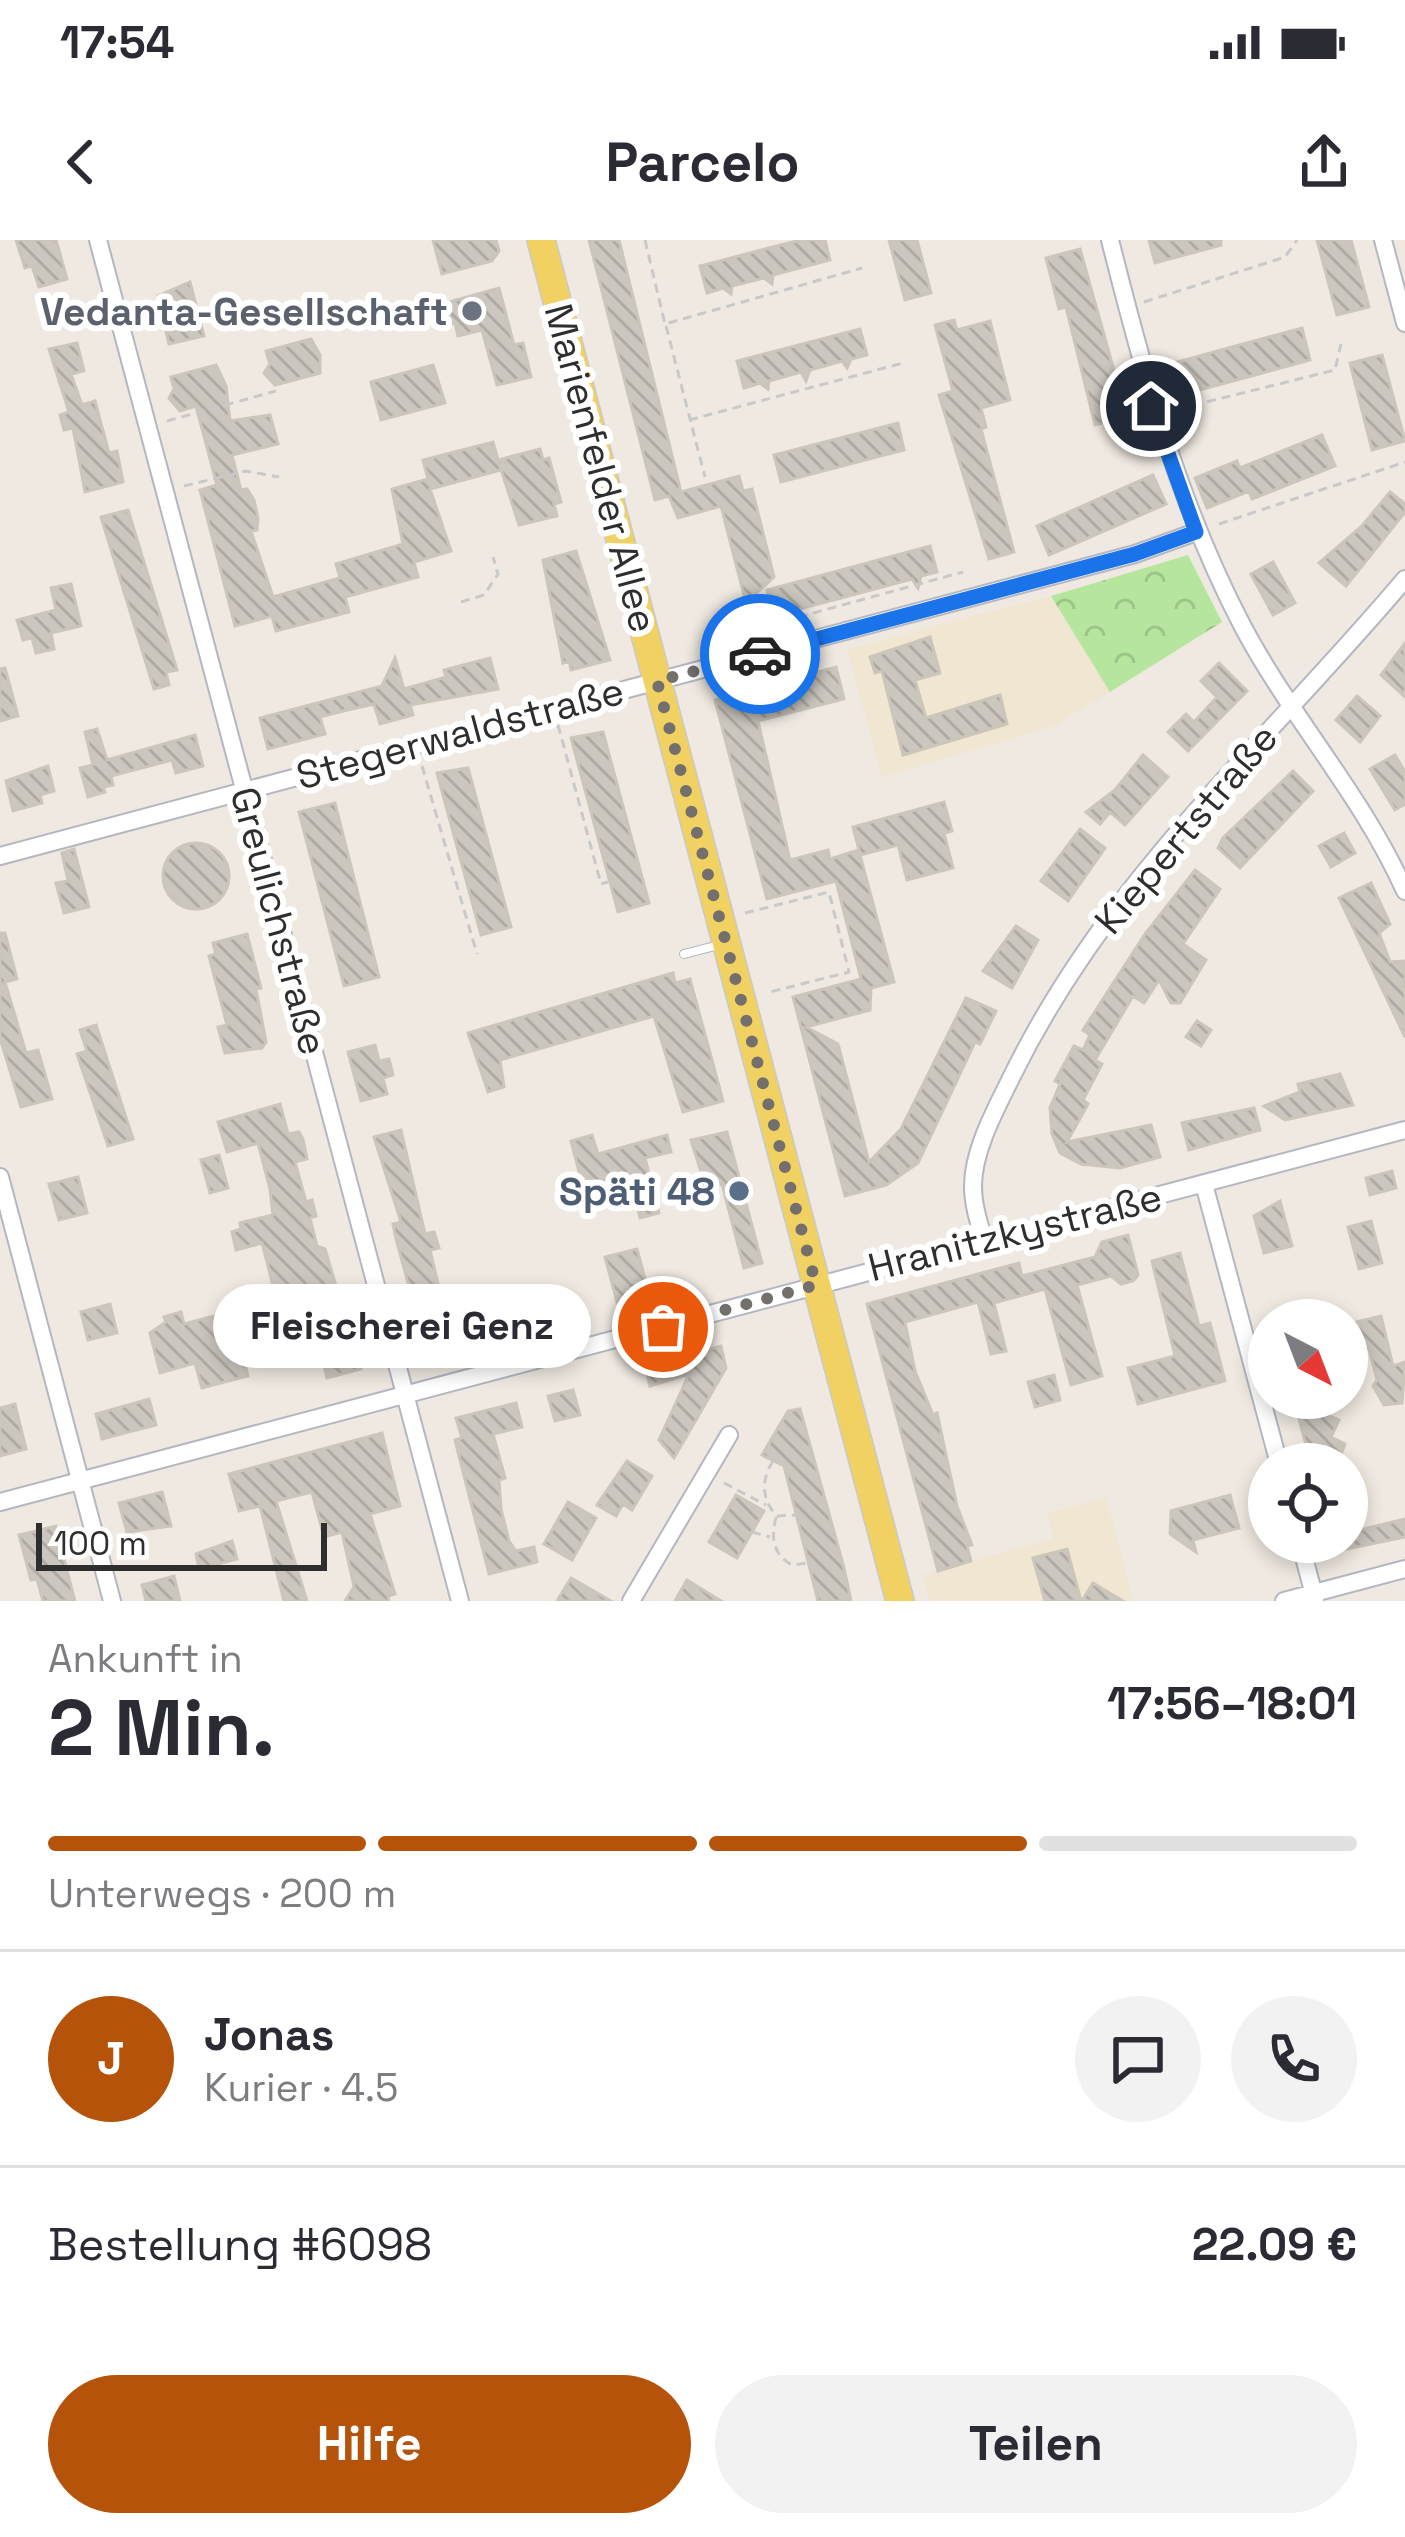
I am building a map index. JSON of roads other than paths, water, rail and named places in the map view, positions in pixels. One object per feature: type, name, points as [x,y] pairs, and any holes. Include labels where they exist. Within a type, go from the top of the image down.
[{"type":"main road","name":"Marienfelder Allee","points":[[541,240],[900,1601]]},
{"type":"street","name":"Greulichstraße","points":[[98,240],[460,1601]]},
{"type":"street","points":[[1110,240],[1151,406],[1246,631],[1363,808],[1405,891]]},
{"type":"street","points":[[1383,240],[1405,323]]},
{"type":"street","name":"Stegerwaldstraße","points":[[0,856],[1201,530]]},
{"type":"street","name":"Kiepertstraße","points":[[984,1240],[973,1185],[979,1155],[995,1110],[1064,981],[1154,854],[1405,578]]},
{"type":"street","name":"Hranitzkystraße","points":[[0,1502],[1405,1130]]},
{"type":"street","points":[[0,1178],[112,1601]]},
{"type":"street","points":[[1204,1184],[1273,1443]]},
{"type":"street","points":[[631,1601],[728,1435]]},
{"type":"street","points":[[1305,1563],[1314,1597]]},
{"type":"street","points":[[1284,1601],[1314,1597],[1405,1569]]},
{"type":"lane","points":[[684,954],[726,944]]},
{"type":"place","name":"Vedanta-Gesellschaft","points":[[472,311]]},
{"type":"place","name":"Späti 48","points":[[739,1191]]},
{"type":"place","name":"Fleischerei Genz","points":[[663,1327]]}]
